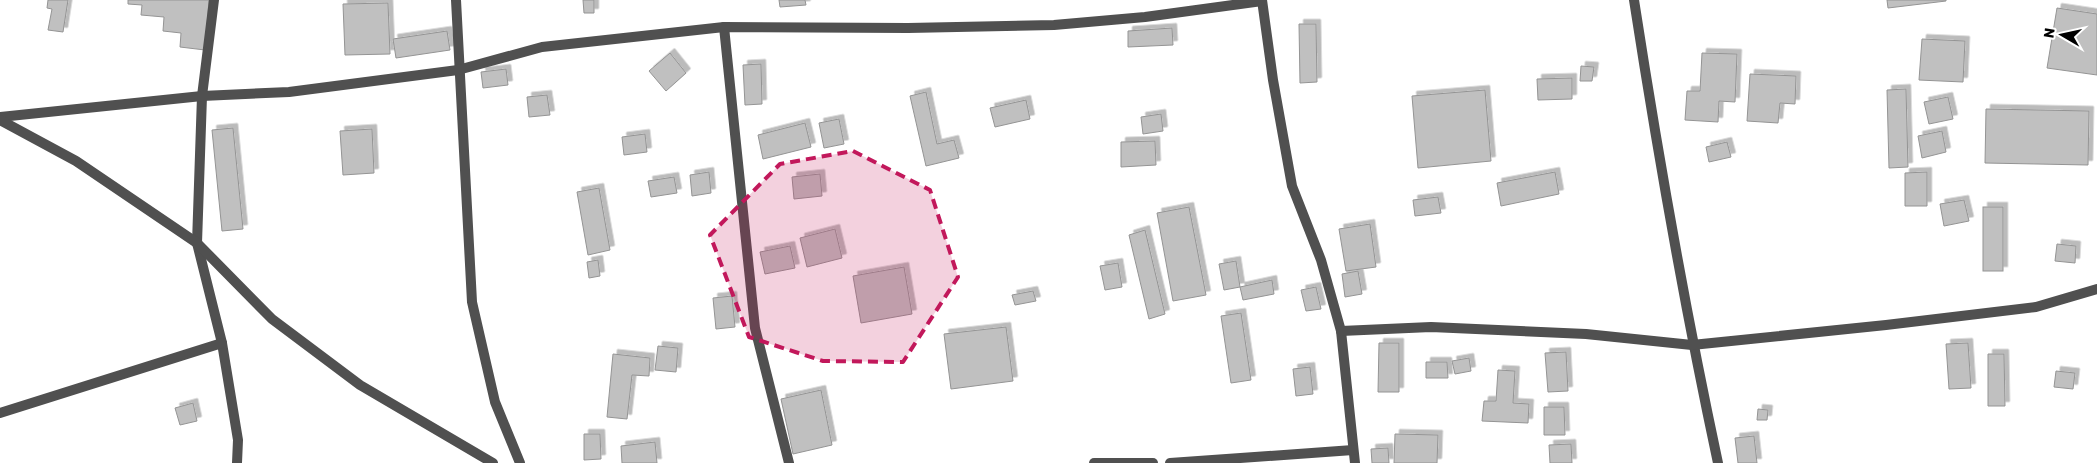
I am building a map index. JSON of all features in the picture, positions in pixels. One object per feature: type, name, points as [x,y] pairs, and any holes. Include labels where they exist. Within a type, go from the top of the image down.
[{"type":"street","points":[[214,0],[202,96],[197,243],[222,343],[238,440],[237,463]]},
{"type":"street","points":[[456,0],[458,70],[472,302],[495,402],[520,463]]},
{"type":"street","points":[[0,118],[202,96],[289,92],[458,70],[542,47],[724,27],[908,28],[1054,25],[1145,17],[1262,0],[1273,80],[1292,186],[1321,260],[1341,331],[1355,463]]},
{"type":"street","points":[[1634,0],[1660,170],[1692,345],[1718,463]]},
{"type":"street","points":[[724,27],[755,328],[789,463]]},
{"type":"street","points":[[0,118],[76,161],[197,243],[272,319],[360,385],[493,463]]},
{"type":"street","points":[[1341,331],[1441,328],[1586,334],[1692,345],[1886,326],[2036,307],[2097,289]]},
{"type":"street","points":[[0,413],[222,343]]},
{"type":"street","points":[[1170,463],[1353,450]]},
{"type":"street","points":[[1094,463],[1153,463]]},
{"type":"highlighted area","points":[[853,151],[930,190],[958,277],[903,362],[823,361],[749,337],[710,235],[780,164]]},
{"type":"building","points":[[48,0],[68,0],[63,32],[48,30],[52,9],[47,8]]},
{"type":"building","points":[[128,0],[209,0],[205,50],[180,47],[181,33],[163,31],[164,17],[141,15],[142,5],[128,4]]},
{"type":"building","points":[[583,0],[594,0],[594,13],[584,13]]},
{"type":"building","points":[[779,0],[805,0],[806,5],[780,7]]},
{"type":"building","points":[[1887,0],[1946,0],[1946,1],[1888,8]]},
{"type":"building","points":[[388,3],[390,54],[345,55],[343,4]]},
{"type":"building","points":[[2057,8],[2097,14],[2097,75],[2047,68]]},
{"type":"building","points":[[1299,24],[1316,24],[1317,82],[1300,83]]},
{"type":"building","points":[[1172,28],[1173,45],[1128,47],[1128,31]]},
{"type":"building","points":[[447,31],[450,50],[396,58],[393,39]]},
{"type":"building","points":[[1922,39],[1965,41],[1963,82],[1919,80]]},
{"type":"building","points":[[670,53],[686,73],[666,91],[649,71]]},
{"type":"building","points":[[1702,53],[1737,54],[1735,102],[1719,101],[1718,122],[1685,120],[1687,91],[1700,91]]},
{"type":"building","points":[[761,64],[762,104],[745,105],[743,65]]},
{"type":"building","points":[[1581,66],[1594,67],[1592,81],[1580,81]]},
{"type":"building","points":[[506,69],[508,85],[483,88],[481,72]]},
{"type":"building","points":[[1750,74],[1796,76],[1795,104],[1780,103],[1778,123],[1747,121]]},
{"type":"building","points":[[1572,78],[1572,99],[1538,100],[1537,79]]},
{"type":"building","points":[[1906,89],[1908,167],[1889,168],[1887,90]]},
{"type":"building","points":[[1485,90],[1491,161],[1418,168],[1412,96]]},
{"type":"building","points":[[926,92],[937,144],[954,140],[959,158],[926,166],[910,96]]},
{"type":"building","points":[[547,95],[550,115],[529,117],[527,97]]},
{"type":"building","points":[[1948,97],[1953,119],[1929,124],[1924,102]]},
{"type":"building","points":[[1026,100],[1030,119],[995,127],[990,108]]},
{"type":"building","points":[[1986,109],[2089,111],[2088,165],[1985,163]]},
{"type":"building","points":[[1161,114],[1163,131],[1143,134],[1141,117]]},
{"type":"building","points":[[839,119],[844,144],[824,148],[819,123]]},
{"type":"building","points":[[805,123],[811,147],[763,159],[758,135]]},
{"type":"building","points":[[233,128],[243,229],[222,231],[212,130]]},
{"type":"building","points":[[372,129],[374,173],[343,175],[340,131]]},
{"type":"building","points":[[1942,131],[1946,152],[1922,158],[1918,136]]},
{"type":"building","points":[[645,134],[647,152],[624,155],[622,137]]},
{"type":"building","points":[[1155,141],[1156,165],[1121,167],[1121,142]]},
{"type":"building","points":[[1727,142],[1731,157],[1709,162],[1706,147]]},
{"type":"building","points":[[709,172],[711,193],[692,196],[690,175]]},
{"type":"building","points":[[1555,172],[1559,194],[1501,206],[1497,183]]},
{"type":"building","points":[[1927,172],[1927,206],[1905,206],[1905,173]]},
{"type":"building","points":[[820,174],[822,196],[794,199],[792,177]]},
{"type":"building","points":[[674,177],[677,193],[651,197],[648,181]]},
{"type":"building","points":[[599,188],[610,250],[588,255],[577,192]]},
{"type":"building","points":[[1438,197],[1441,213],[1415,216],[1413,200]]},
{"type":"building","points":[[1964,200],[1969,221],[1944,226],[1940,204]]},
{"type":"building","points":[[1189,207],[1206,295],[1173,301],[1157,213]]},
{"type":"building","points":[[1983,207],[2003,207],[2003,271],[1983,271]]},
{"type":"building","points":[[1370,224],[1376,267],[1346,271],[1339,229]]},
{"type":"building","points":[[835,229],[842,258],[807,267],[800,238]]},
{"type":"building","points":[[1145,230],[1165,314],[1149,319],[1129,235]]},
{"type":"building","points":[[2057,244],[2076,246],[2075,263],[2055,261]]},
{"type":"building","points":[[790,246],[795,268],[765,274],[760,252]]},
{"type":"building","points":[[598,260],[600,276],[589,278],[587,262]]},
{"type":"building","points":[[1236,261],[1240,287],[1224,290],[1219,264]]},
{"type":"building","points":[[1118,263],[1122,287],[1105,290],[1100,266]]},
{"type":"building","points":[[904,267],[912,314],[861,323],[853,276]]},
{"type":"building","points":[[1358,271],[1362,294],[1345,297],[1342,274]]},
{"type":"building","points":[[1272,280],[1274,294],[1243,300],[1240,287]]},
{"type":"building","points":[[1316,287],[1321,309],[1306,311],[1301,290]]},
{"type":"building","points":[[1033,291],[1036,301],[1015,305],[1012,295]]},
{"type":"building","points":[[732,296],[735,327],[716,329],[713,298]]},
{"type":"building","points":[[1241,313],[1251,380],[1231,383],[1221,316]]},
{"type":"building","points":[[1006,327],[1013,381],[951,389],[944,334]]},
{"type":"building","points":[[1379,343],[1399,343],[1399,392],[1378,392]]},
{"type":"building","points":[[1968,343],[1971,388],[1949,389],[1946,344]]},
{"type":"building","points":[[658,346],[678,348],[676,372],[655,370]]},
{"type":"building","points":[[1566,352],[1568,391],[1548,392],[1545,353]]},
{"type":"building","points":[[613,354],[650,358],[649,376],[632,375],[627,419],[607,417]]},
{"type":"building","points":[[1988,354],[2004,354],[2005,406],[1988,406]]},
{"type":"building","points":[[1469,358],[1471,371],[1455,374],[1452,361]]},
{"type":"building","points":[[1426,362],[1447,362],[1448,378],[1426,378]]},
{"type":"building","points":[[1310,367],[1313,394],[1296,396],[1293,369]]},
{"type":"building","points":[[1498,370],[1515,371],[1513,403],[1529,404],[1528,423],[1482,421],[1484,401],[1496,401]]},
{"type":"building","points":[[2056,371],[2075,373],[2073,389],[2054,387]]},
{"type":"building","points":[[821,390],[832,445],[793,454],[781,399]]},
{"type":"building","points":[[193,403],[197,421],[180,425],[175,408]]},
{"type":"building","points":[[1544,407],[1564,407],[1565,435],[1544,435]]},
{"type":"building","points":[[1758,409],[1768,410],[1767,420],[1757,420]]},
{"type":"building","points":[[584,434],[600,434],[601,459],[584,460]]},
{"type":"building","points":[[1395,434],[1438,435],[1437,463],[1394,463]]},
{"type":"building","points":[[1754,436],[1757,463],[1738,463],[1735,438]]},
{"type":"building","points":[[655,442],[657,463],[622,463],[621,446]]},
{"type":"building","points":[[1571,444],[1572,463],[1550,463],[1549,445]]},
{"type":"building","points":[[1388,448],[1389,463],[1372,463],[1371,449]]}]
